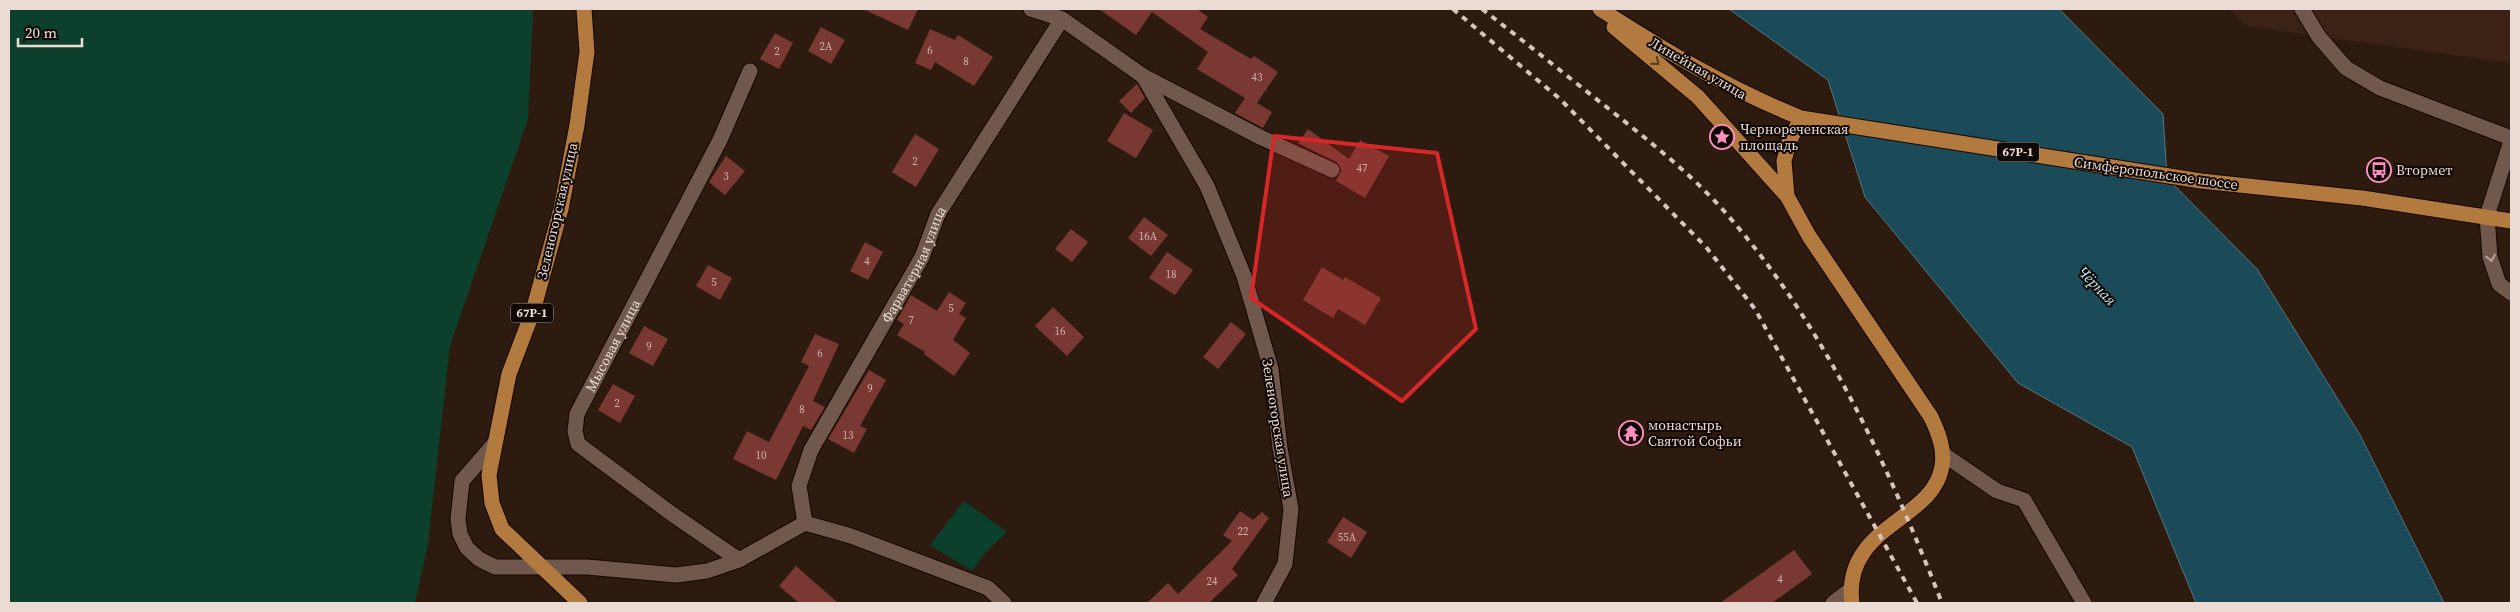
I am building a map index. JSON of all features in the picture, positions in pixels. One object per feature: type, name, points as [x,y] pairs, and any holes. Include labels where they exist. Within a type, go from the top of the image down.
[{"type":"main road","name":"Зеленогорская улица","points":[[580,603],[502,529],[492,503],[489,475],[509,374],[533,311],[561,208],[577,125],[587,52],[584,9]]},
{"type":"main road","points":[[1592,9],[1698,97],[1786,196],[1809,236],[1932,417],[1943,454],[1942,466],[1930,492],[1866,549],[1857,564],[1851,597]]},
{"type":"main road","name":"Линейная улица","points":[[1600,9],[1714,79],[1752,98],[1801,118]]},
{"type":"main road","points":[[1786,196],[1784,161],[1789,142],[1801,118]]},
{"type":"main road","name":"Симферопольское шоссе","points":[[1801,118],[2201,181],[2362,198],[2511,221]]},
{"type":"street","name":"Зеленогорская улица","points":[[1032,9],[1062,19],[1143,76],[1207,186],[1244,276],[1271,369],[1280,448],[1291,509],[1285,564],[1264,603]]},
{"type":"street","points":[[2302,9],[2319,37],[2346,68],[2380,88],[2511,139],[2487,216],[2490,257],[2499,284],[2511,293]]},
{"type":"street","name":"Фарватерная улица","points":[[805,523],[800,486],[811,450],[922,257],[938,214],[1062,19]]},
{"type":"street","name":"Мысовая улица","points":[[739,560],[672,514],[578,444],[574,423],[720,140],[750,72]]},
{"type":"street","points":[[1143,76],[1262,138],[1332,170]]},
{"type":"street","points":[[495,443],[462,481],[458,519],[460,534],[467,548],[479,559],[495,567],[634,570],[676,575],[707,571],[739,560],[805,523],[851,536],[988,588],[1004,603]]},
{"type":"street","points":[[1943,454],[1997,491],[2024,500],[2081,602]]},
{"type":"street","points":[[1833,603],[1851,597]]},
{"type":"highlighted area","points":[[1274,136],[1437,153],[1476,329],[1402,401],[1251,298]]},
{"type":"shaded area","points":[[2229,9],[2511,9],[2511,63],[2247,26]]},
{"type":"green space","points":[[9,9],[533,9],[528,119],[450,346],[428,544],[415,603],[9,603]]},
{"type":"green space","points":[[964,501],[1007,532],[986,552],[972,571],[930,545]]},
{"type":"water","name":"Чёрная","points":[[1729,9],[2059,9],[2163,114],[2167,178],[2257,269],[2360,435],[2444,603],[2196,603],[2132,447],[2018,383],[1865,197],[1828,80]]},
{"type":"building","points":[[863,9],[918,9],[908,30]]},
{"type":"building","points":[[1099,9],[1197,9],[1208,17],[1200,29],[1251,59],[1254,56],[1278,72],[1257,103],[1272,112],[1263,128],[1235,113],[1245,98],[1197,69],[1208,52],[1152,12],[1136,35]]},
{"type":"building","points":[[821,27],[845,40],[831,64],[808,51]]},
{"type":"building","points":[[930,29],[955,40],[958,35],[993,57],[974,86],[935,62],[931,70],[915,63]]},
{"type":"building","points":[[775,33],[793,43],[779,69],[760,59]]},
{"type":"building","points":[[1137,84],[1145,98],[1131,113],[1119,101]]},
{"type":"building","points":[[1124,113],[1153,130],[1136,158],[1107,141]]},
{"type":"building","points":[[1308,129],[1349,159],[1360,140],[1389,156],[1365,198],[1336,181],[1341,170],[1336,162],[1298,143]]},
{"type":"building","points":[[915,134],[939,149],[916,187],[892,172]]},
{"type":"building","points":[[726,156],[745,171],[725,195],[709,182]]},
{"type":"building","points":[[1144,217],[1168,235],[1151,256],[1128,238]]},
{"type":"building","points":[[1071,229],[1088,242],[1072,262],[1055,249]]},
{"type":"building","points":[[865,242],[883,252],[868,280],[850,271]]},
{"type":"building","points":[[1167,252],[1193,270],[1175,295],[1149,278]]},
{"type":"building","points":[[708,265],[732,278],[720,300],[696,286]]},
{"type":"building","points":[[1322,267],[1343,280],[1345,277],[1381,298],[1365,325],[1338,309],[1333,318],[1303,300]]},
{"type":"building","points":[[949,292],[966,303],[959,314],[966,318],[953,340],[970,353],[954,376],[924,354],[925,352],[897,335],[904,324],[897,320],[911,295],[937,311]]},
{"type":"building","points":[[1053,307],[1084,337],[1067,356],[1035,326]]},
{"type":"building","points":[[1231,322],[1246,334],[1218,369],[1203,357]]},
{"type":"building","points":[[644,326],[668,339],[653,366],[629,353]]},
{"type":"building","points":[[815,334],[839,344],[813,401],[825,407],[811,430],[803,426],[776,480],[733,459],[747,431],[769,442],[809,366],[801,362]]},
{"type":"building","points":[[869,370],[886,380],[860,426],[867,429],[854,453],[828,439]]},
{"type":"building","points":[[613,384],[635,396],[620,423],[598,410]]},
{"type":"building","points":[[1240,511],[1253,520],[1262,512],[1269,518],[1232,569],[1238,575],[1209,603],[1147,603],[1168,583],[1178,594],[1232,541],[1223,535]]},
{"type":"building","points":[[1343,517],[1367,532],[1351,558],[1327,542]]},
{"type":"building","points":[[1794,550],[1812,574],[1772,603],[1720,603]]},
{"type":"building","points":[[796,566],[838,603],[799,603],[779,586]]},
{"type":"railway","points":[[1453,9],[1560,99],[1706,247],[1755,309],[1917,603]]},
{"type":"railway","points":[[1482,9],[1683,170],[1724,211],[1760,255],[1793,301],[1823,348],[1850,398],[1899,499],[1942,603]]},
{"type":"place","name":"Чернореченская площадь","points":[[1722,137]]},
{"type":"place","name":"Втормет","points":[[2379,170]]},
{"type":"place","name":"монастырь Святой Софьи","points":[[1631,433]]}]
